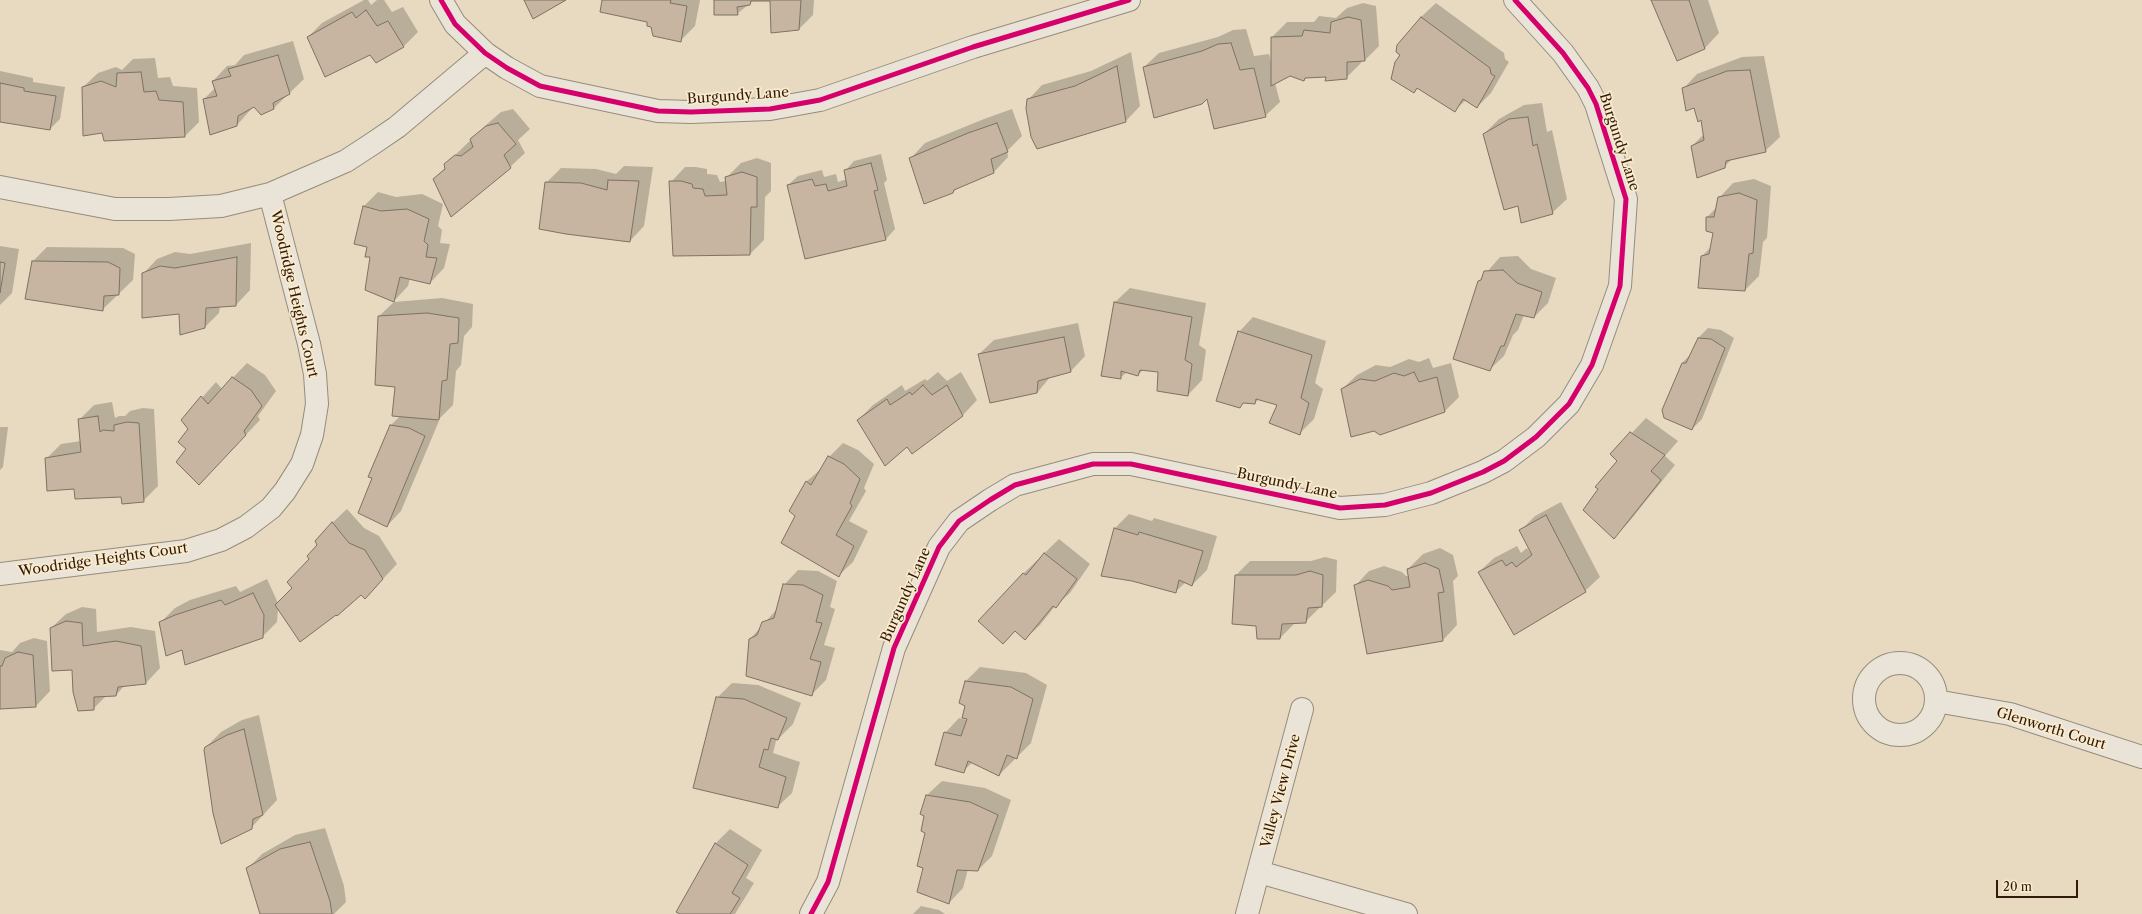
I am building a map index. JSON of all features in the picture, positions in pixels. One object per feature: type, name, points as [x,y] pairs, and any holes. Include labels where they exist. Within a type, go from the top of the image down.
[{"type":"street","name":"Burgundy Lane","points":[[441,0],[455,24],[484,53],[540,86],[658,111],[691,112],[770,109],[820,100],[973,47],[1129,0]]},
{"type":"street","name":"Burgundy Lane","points":[[811,914],[828,882],[894,648],[939,547],[959,521],[990,500],[1015,485],[1093,464],[1123,464],[1184,474],[1340,508],[1385,505],[1431,492],[1483,472],[1504,461],[1536,437],[1569,404],[1592,365],[1620,286],[1626,199],[1596,104],[1588,88],[1564,53],[1518,1]]},
{"type":"street","points":[[0,188],[115,209],[169,209],[221,206],[270,194],[346,162],[397,127],[484,53]]},
{"type":"street","name":"Woodridge Heights Court","points":[[0,574],[186,550],[221,540],[246,527],[271,508],[285,491],[302,464],[312,435],[317,404],[315,374],[309,344],[270,194]]},
{"type":"street","name":"Glenworth Court","points":[[1936,701],[2010,714],[2142,757]]},
{"type":"street","name":"Valley View Drive","points":[[1247,914],[1260,872],[1302,709]]},
{"type":"street","points":[[1260,872],[1406,914]]},
{"type":"building","points":[[524,0],[566,0],[533,19]]},
{"type":"building","points":[[602,0],[671,0],[670,3],[687,6],[681,42],[653,36],[651,27],[647,26],[647,22],[600,12]]},
{"type":"building","points":[[714,0],[801,0],[799,30],[771,33],[770,1],[751,1],[750,5],[737,7],[738,15],[714,15]]},
{"type":"building","points":[[1651,0],[1689,0],[1705,49],[1677,61]]},
{"type":"building","points":[[366,10],[377,26],[388,21],[404,47],[376,63],[370,55],[325,77],[307,37],[352,12],[356,18]]},
{"type":"building","points":[[1348,17],[1361,20],[1365,61],[1347,62],[1347,79],[1325,81],[1326,77],[1305,78],[1304,81],[1290,76],[1271,86],[1271,37],[1302,36],[1304,30],[1330,33],[1331,22]]},
{"type":"building","points":[[1421,17],[1490,68],[1491,74],[1495,76],[1477,108],[1463,99],[1455,112],[1417,88],[1414,93],[1391,79],[1395,62],[1400,55],[1396,52],[1397,45]]},
{"type":"building","points":[[1231,43],[1240,70],[1254,68],[1266,117],[1214,129],[1207,99],[1202,104],[1154,118],[1143,67],[1202,51],[1218,44]]},
{"type":"building","points":[[278,55],[290,94],[273,103],[274,109],[261,115],[254,107],[238,116],[237,126],[210,135],[203,99],[217,96],[212,81],[231,76],[228,69]]},
{"type":"building","points":[[1117,66],[1126,122],[1037,149],[1031,137],[1026,109],[1027,99],[1075,86]]},
{"type":"building","points":[[1750,70],[1766,152],[1726,161],[1725,168],[1697,178],[1691,146],[1704,140],[1701,120],[1698,122],[1694,108],[1686,111],[1682,88],[1727,71]]},
{"type":"building","points":[[141,72],[144,92],[156,91],[159,100],[183,102],[185,137],[104,141],[102,133],[83,136],[82,87],[101,81],[116,87],[117,73]]},
{"type":"building","points":[[0,83],[24,88],[24,91],[56,96],[50,130],[0,122]]},
{"type":"building","points":[[1528,117],[1533,146],[1537,144],[1553,214],[1521,223],[1518,206],[1504,210],[1483,134],[1509,119]]},
{"type":"building","points":[[498,123],[516,144],[504,155],[511,168],[451,217],[433,179],[445,169],[444,164],[455,155],[461,156],[473,147],[470,139],[486,126]]},
{"type":"building","points":[[997,123],[1008,152],[991,159],[994,173],[954,190],[953,193],[924,204],[909,158],[968,133]]},
{"type":"building","points":[[871,163],[878,190],[874,191],[886,240],[805,259],[787,185],[812,179],[815,186],[826,184],[828,191],[847,186],[844,170]]},
{"type":"building","points":[[742,172],[757,177],[757,207],[751,207],[750,255],[673,256],[669,181],[681,181],[692,184],[693,188],[703,189],[705,196],[727,195],[725,177]]},
{"type":"building","points":[[608,180],[639,181],[630,242],[539,229],[545,182],[581,183],[607,190]]},
{"type":"building","points":[[1739,193],[1757,200],[1753,253],[1749,254],[1745,291],[1698,288],[1701,256],[1709,254],[1713,233],[1706,231],[1706,217],[1714,217],[1718,197]]},
{"type":"building","points":[[363,206],[381,211],[407,209],[429,219],[424,241],[428,245],[426,257],[437,258],[430,284],[400,277],[394,302],[365,290],[370,257],[365,257],[367,247],[354,244]]},
{"type":"building","points":[[237,257],[236,306],[206,308],[205,328],[180,335],[179,314],[142,318],[142,273],[160,266],[175,268]]},
{"type":"building","points":[[32,261],[108,262],[120,268],[119,295],[104,296],[103,311],[25,299]]},
{"type":"building","points":[[0,262],[5,263],[0,293]]},
{"type":"building","points":[[1503,270],[1517,283],[1542,292],[1534,318],[1516,314],[1504,346],[1501,346],[1490,371],[1453,359],[1478,281],[1481,280],[1484,271]]},
{"type":"building","points":[[1114,302],[1192,317],[1185,360],[1192,364],[1188,396],[1157,391],[1158,372],[1140,370],[1138,376],[1121,371],[1121,379],[1101,376]]},
{"type":"building","points":[[427,313],[459,318],[458,343],[450,344],[447,380],[442,381],[439,420],[392,416],[395,387],[375,385],[378,316]]},
{"type":"building","points":[[1238,331],[1312,355],[1301,398],[1309,403],[1300,435],[1269,423],[1277,405],[1256,399],[1255,404],[1243,403],[1240,408],[1216,401]]},
{"type":"building","points":[[1064,337],[1071,372],[1038,381],[1037,393],[990,403],[978,354]]},
{"type":"building","points":[[1698,338],[1711,339],[1725,348],[1692,430],[1664,418],[1662,410],[1682,363],[1686,363]]},
{"type":"building","points":[[1414,372],[1419,382],[1437,377],[1445,412],[1380,435],[1374,431],[1351,437],[1341,389],[1360,379],[1375,381],[1394,373],[1404,376]]},
{"type":"building","points":[[232,377],[251,390],[262,406],[244,431],[246,435],[199,485],[176,462],[186,449],[178,442],[188,429],[181,420],[201,396],[208,404]]},
{"type":"building","points":[[923,385],[932,395],[947,385],[963,416],[912,454],[907,447],[885,466],[857,420],[887,399],[890,405],[910,392],[912,395]]},
{"type":"building","points":[[98,416],[100,432],[103,430],[114,431],[114,425],[127,422],[139,423],[144,502],[122,504],[121,497],[75,499],[74,489],[47,491],[45,458],[81,452],[78,419]]},
{"type":"building","points":[[390,425],[409,428],[425,436],[387,527],[358,513],[372,478],[368,477]]},
{"type":"building","points":[[1630,432],[1665,455],[1651,471],[1661,480],[1614,539],[1583,510],[1598,489],[1595,487],[1617,461],[1610,454]]},
{"type":"building","points":[[828,456],[844,464],[860,479],[850,503],[852,506],[836,535],[854,546],[839,577],[781,543],[795,516],[789,511],[806,481],[811,485]]},
{"type":"building","points":[[1546,515],[1586,592],[1514,635],[1478,572],[1502,560],[1506,566],[1512,562],[1516,567],[1532,555],[1519,530]]},
{"type":"building","points":[[332,522],[349,543],[365,550],[383,579],[365,599],[361,595],[337,616],[336,615],[300,642],[275,605],[292,588],[287,582],[309,559],[307,556],[317,545],[315,541]]},
{"type":"building","points":[[1114,528],[1138,535],[1139,532],[1203,551],[1192,586],[1179,580],[1176,593],[1132,581],[1101,576]]},
{"type":"building","points":[[1044,553],[1077,579],[1056,608],[1053,606],[1025,640],[1015,631],[1003,644],[978,621],[1023,573],[1026,575]]},
{"type":"building","points":[[1425,563],[1439,569],[1444,592],[1438,593],[1443,641],[1367,654],[1354,585],[1368,580],[1388,586],[1392,590],[1410,587],[1407,569]]},
{"type":"building","points":[[1310,571],[1323,575],[1322,607],[1308,608],[1306,623],[1282,624],[1280,639],[1257,639],[1256,626],[1232,624],[1235,575],[1296,575]]},
{"type":"building","points":[[783,584],[803,585],[823,595],[816,622],[822,623],[810,659],[821,662],[812,696],[746,676],[749,639],[757,635],[762,622],[774,618]]},
{"type":"building","points":[[253,593],[264,615],[263,638],[185,665],[182,650],[166,656],[159,622],[175,615],[221,600],[225,605]]},
{"type":"building","points":[[66,621],[82,623],[83,646],[116,641],[141,646],[146,684],[118,687],[116,696],[94,697],[94,710],[78,711],[73,692],[72,670],[52,671],[50,628]]},
{"type":"building","points":[[18,652],[33,655],[36,707],[0,709],[0,666],[2,666],[5,658]]},
{"type":"building","points":[[965,681],[1011,687],[1033,699],[1017,759],[1007,755],[999,776],[968,761],[964,773],[935,765],[944,732],[961,736],[967,719],[962,718],[965,706],[959,703]]},
{"type":"building","points":[[716,697],[744,699],[787,718],[778,740],[771,738],[768,750],[764,749],[759,767],[786,777],[778,808],[693,788]]},
{"type":"building","points":[[244,729],[263,815],[253,819],[252,829],[221,844],[213,813],[204,750],[205,747],[227,735]]},
{"type":"building","points":[[926,795],[970,802],[998,815],[978,871],[957,870],[949,904],[917,892],[923,868],[917,866],[925,833],[921,831],[924,816],[920,814]]},
{"type":"building","points":[[310,842],[330,901],[332,914],[260,914],[246,868],[280,849]]},
{"type":"building","points":[[715,843],[748,865],[732,893],[740,898],[730,914],[680,914],[676,912]]},
{"type":"cycle path","points":[[441,0],[455,24],[485,53],[507,68],[540,86],[658,111],[691,112],[770,109],[820,100],[973,47],[1129,0]]},
{"type":"cycle path","points":[[811,914],[828,882],[894,648],[939,547],[959,521],[990,500],[1015,485],[1093,464],[1131,464],[1340,508],[1385,505],[1431,493],[1483,472],[1504,461],[1536,437],[1569,404],[1592,365],[1620,286],[1626,199],[1596,104],[1588,88],[1563,53],[1515,0]]}]
